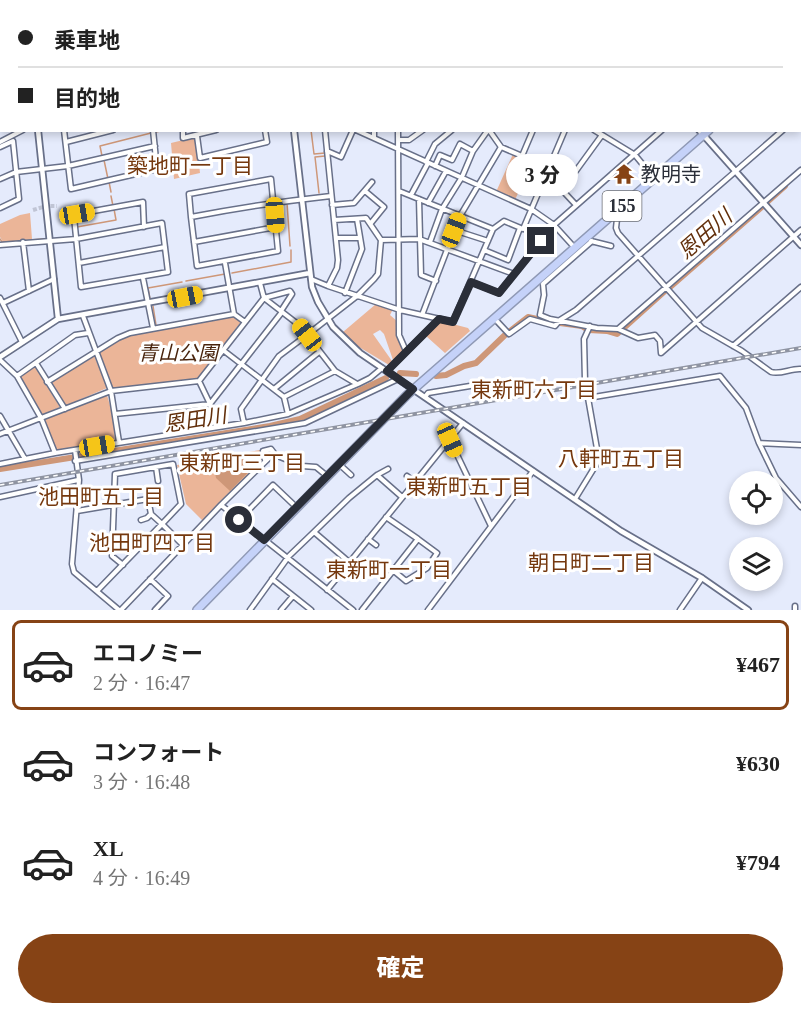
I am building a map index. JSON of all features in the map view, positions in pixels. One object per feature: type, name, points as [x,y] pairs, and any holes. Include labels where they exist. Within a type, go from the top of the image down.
[{"type":"highway","name":"155","points":[[197,610],[413,389],[574,247],[589,239],[618,209],[704,132]]},
{"type":"street","points":[[0,142],[19,132]]},
{"type":"street","points":[[38,132],[58,319]]},
{"type":"street","points":[[64,132],[70,189],[158,168],[153,132]]},
{"type":"street","points":[[66,142],[105,132]]},
{"type":"street","points":[[183,132],[183,138],[208,132]]},
{"type":"street","points":[[197,135],[200,158],[267,142],[265,132]]},
{"type":"street","points":[[294,132],[310,276],[315,295],[327,319],[343,339],[384,370],[621,531],[702,578],[748,610]]},
{"type":"street","points":[[325,132],[338,264],[328,286]]},
{"type":"street","points":[[327,151],[341,157],[354,132]]},
{"type":"street","points":[[360,132],[531,209],[554,225],[574,247]]},
{"type":"street","points":[[374,132],[374,138]]},
{"type":"street","points":[[398,132],[399,335],[406,351]]},
{"type":"street","points":[[398,140],[410,140],[420,132]]},
{"type":"street","points":[[411,195],[435,144],[450,132]]},
{"type":"street","points":[[430,242],[442,209],[462,177],[473,151],[487,132]]},
{"type":"street","points":[[490,132],[501,147],[522,156],[532,132]]},
{"type":"street","points":[[55,453],[41,418],[17,376],[0,359],[58,319],[310,276],[345,293],[400,310],[453,322],[493,229],[504,221],[523,229],[564,132]]},
{"type":"street","points":[[597,132],[635,155],[654,178]]},
{"type":"street","points":[[471,282],[499,293],[554,225],[660,132]]},
{"type":"street","points":[[704,132],[801,245]]},
{"type":"street","points":[[494,318],[509,334],[530,320],[555,326],[781,132]]},
{"type":"street","points":[[562,190],[602,135]]},
{"type":"street","points":[[0,147],[13,141],[19,199],[0,208]]},
{"type":"street","points":[[435,166],[440,155],[452,160],[460,144],[473,151]]},
{"type":"street","points":[[0,179],[16,172],[68,166],[155,146]]},
{"type":"street","points":[[422,315],[460,216],[501,147]]},
{"type":"street","points":[[619,330],[801,170]]},
{"type":"street","points":[[428,203],[446,171]]},
{"type":"street","points":[[271,179],[274,203],[278,251],[225,263],[197,266],[189,194],[271,179]]},
{"type":"street","points":[[332,205],[354,203],[372,182]]},
{"type":"street","points":[[542,182],[562,190],[576,205]]},
{"type":"street","points":[[399,190],[493,229]]},
{"type":"street","points":[[365,191],[384,207],[371,223]]},
{"type":"street","points":[[191,217],[331,196]]},
{"type":"street","points":[[419,199],[421,275],[436,281]]},
{"type":"street","points":[[0,245],[76,239],[144,227],[162,223],[168,272],[81,287],[79,263],[76,239],[74,217],[77,214],[143,202],[144,227]]},
{"type":"street","points":[[618,209],[616,231],[702,328],[771,372],[776,373],[791,368],[801,369]]},
{"type":"street","points":[[244,423],[242,409],[279,356],[357,296],[378,274],[381,240],[371,223],[366,218],[334,220]]},
{"type":"street","points":[[345,293],[362,249],[357,219]]},
{"type":"street","points":[[194,242],[276,227]]},
{"type":"street","points":[[484,250],[508,260],[520,228]]},
{"type":"street","points":[[454,230],[488,241]]},
{"type":"street","points":[[611,246],[589,239],[543,284],[544,295],[540,315],[619,330],[638,338],[655,335],[660,341],[661,353],[801,230]]},
{"type":"street","points":[[336,238],[359,238]]},
{"type":"street","points":[[381,240],[419,239],[514,274]]},
{"type":"street","points":[[23,242],[29,291]]},
{"type":"street","points":[[79,263],[165,247]]},
{"type":"street","points":[[225,263],[234,314],[245,322]]},
{"type":"street","points":[[143,278],[153,328]]},
{"type":"street","points":[[3,303],[54,279]]},
{"type":"street","points":[[260,283],[264,298],[299,325],[335,371],[358,384]]},
{"type":"street","points":[[733,346],[801,287]]},
{"type":"street","points":[[0,434],[111,391],[199,381],[264,298],[290,291],[292,294],[281,311],[210,404],[115,414]]},
{"type":"street","points":[[0,298],[22,342]]},
{"type":"street","points":[[47,382],[130,333],[234,314]]},
{"type":"street","points":[[83,316],[111,391],[119,442]]},
{"type":"street","points":[[0,464],[288,414],[358,384],[384,370],[439,319]]},
{"type":"street","points":[[575,499],[599,460],[585,373],[584,339],[590,326]]},
{"type":"street","points":[[17,376],[75,335],[88,333]]},
{"type":"street","points":[[223,350],[284,397],[288,414]]},
{"type":"street","points":[[274,389],[319,352]]},
{"type":"street","points":[[36,363],[65,409]]},
{"type":"street","points":[[284,397],[335,371]]},
{"type":"street","points":[[588,398],[720,376],[746,408],[759,443],[776,478],[801,507]]},
{"type":"street","points":[[75,461],[305,423],[398,379]]},
{"type":"street","points":[[199,381],[210,404],[216,427]]},
{"type":"street","points":[[425,397],[428,393],[470,386]]},
{"type":"street","points":[[0,416],[26,459]]},
{"type":"street","points":[[327,590],[463,423]]},
{"type":"street","points":[[450,440],[492,526]]},
{"type":"street","points":[[759,443],[801,445]]},
{"type":"street","points":[[265,461],[263,452],[271,449],[274,453],[302,466],[316,467],[327,476]]},
{"type":"street","points":[[75,450],[79,480],[72,564],[74,572],[120,610],[274,453]]},
{"type":"street","points":[[97,591],[123,565],[181,504],[173,464],[115,474],[112,555],[123,565]]},
{"type":"street","points":[[339,464],[351,475]]},
{"type":"street","points":[[156,467],[158,481]]},
{"type":"street","points":[[250,610],[287,558],[349,498],[388,469]]},
{"type":"street","points":[[428,610],[533,471]]},
{"type":"street","points":[[377,475],[402,496]]},
{"type":"street","points":[[407,476],[415,482]]},
{"type":"street","points":[[0,497],[79,480]]},
{"type":"street","points":[[239,520],[273,485],[293,504]]},
{"type":"street","points":[[77,511],[148,499],[151,514],[183,545]]},
{"type":"street","points":[[221,505],[353,610]]},
{"type":"street","points":[[141,520],[151,514]]},
{"type":"street","points":[[386,517],[437,553],[427,568],[406,581],[394,571]]},
{"type":"street","points":[[314,532],[350,562]]},
{"type":"street","points":[[368,539],[376,545]]},
{"type":"street","points":[[362,610],[418,539]]},
{"type":"street","points":[[680,610],[702,578]]},
{"type":"street","points":[[150,579],[168,596],[155,610]]},
{"type":"street","points":[[272,579],[311,610]]},
{"type":"street","points":[[281,610],[293,596]]},
{"type":"green space","points":[[196,137],[200,173],[174,179],[171,143]]},
{"type":"green space","points":[[513,154],[532,162],[515,200],[496,192]]},
{"type":"green space","points":[[30,213],[32,239],[3,242],[0,237],[0,224]]},
{"type":"green space","points":[[376,304],[393,309],[390,315],[398,322],[398,335],[403,350],[393,360],[384,334],[380,330],[373,334],[392,361],[389,365],[354,344],[343,332]]},
{"type":"green space","name":"青山公園","points":[[234,315],[241,322],[198,378],[113,389],[111,387],[99,352],[118,340],[134,333]]},
{"type":"green space","points":[[441,321],[468,328],[470,331],[445,353],[426,336]]},
{"type":"green space","points":[[94,355],[107,388],[65,406],[50,381]]},
{"type":"green space","points":[[35,366],[60,407],[42,415],[19,378]]},
{"type":"green space","points":[[107,395],[113,416],[115,441],[55,450],[45,419]]},
{"type":"green space","points":[[260,450],[262,460],[203,521],[186,504],[177,465]]},
{"type":"shaded area","points":[[258,452],[260,460],[230,491],[216,478],[213,461]]},
{"type":"waterway","points":[[311,132],[314,154],[325,153]]},
{"type":"waterway","points":[[102,156],[100,146],[151,133]]},
{"type":"waterway","points":[[0,144],[11,139]]},
{"type":"waterway","points":[[319,193],[315,157],[325,156]]},
{"type":"waterway","points":[[104,160],[108,179]]},
{"type":"waterway","points":[[109,182],[111,192]]},
{"type":"waterway","name":"恩田川","points":[[766,203],[785,186]]},
{"type":"waterway","points":[[111,196],[113,206]]},
{"type":"waterway","points":[[287,203],[290,246]]},
{"type":"waterway","name":"恩田川","points":[[669,288],[764,205]]},
{"type":"waterway","points":[[77,227],[116,220],[114,209]]},
{"type":"waterway","points":[[53,239],[73,237]]},
{"type":"waterway","points":[[0,239],[2,242],[44,239]]},
{"type":"waterway","points":[[232,273],[291,262],[291,250]]},
{"type":"waterway","points":[[186,281],[225,274]]},
{"type":"waterway","points":[[150,299],[148,288],[182,282]]},
{"type":"waterway","name":"恩田川","points":[[589,330],[617,334],[666,290]]},
{"type":"waterway","points":[[153,306],[156,325]]},
{"type":"waterway","name":"恩田川","points":[[510,331],[528,317],[555,323]]},
{"type":"waterway","name":"恩田川","points":[[560,323],[582,326],[588,330]]},
{"type":"waterway","name":"恩田川","points":[[436,376],[446,375],[476,363],[506,334]]},
{"type":"waterway","name":"恩田川","points":[[400,373],[416,374]]},
{"type":"waterway","name":"恩田川","points":[[0,469],[270,426],[300,419],[386,378]]},
{"type":"tunnel","points":[[33,210],[46,206],[57,206]]},
{"type":"railway","points":[[0,485],[801,348]]},
{"type":"place","name":"教明寺","points":[[624,174]]},
{"type":"district","name":"築地町一丁目","points":[[190,166]]},
{"type":"district","name":"東新町六丁目","points":[[534,390]]},
{"type":"district","name":"八軒町五丁目","points":[[621,459]]},
{"type":"district","name":"東新町三丁目","points":[[242,463]]},
{"type":"district","name":"東新町五丁目","points":[[469,487]]},
{"type":"district","name":"池田町五丁目","points":[[101,497]]},
{"type":"district","name":"池田町四丁目","points":[[152,543]]},
{"type":"district","name":"朝日町二丁目","points":[[591,563]]},
{"type":"district","name":"東新町一丁目","points":[[389,570]]},
{"type":"route","points":[[239,520],[264,540],[413,389],[387,371],[439,319],[453,322],[471,282],[499,293],[541,241]]}]
